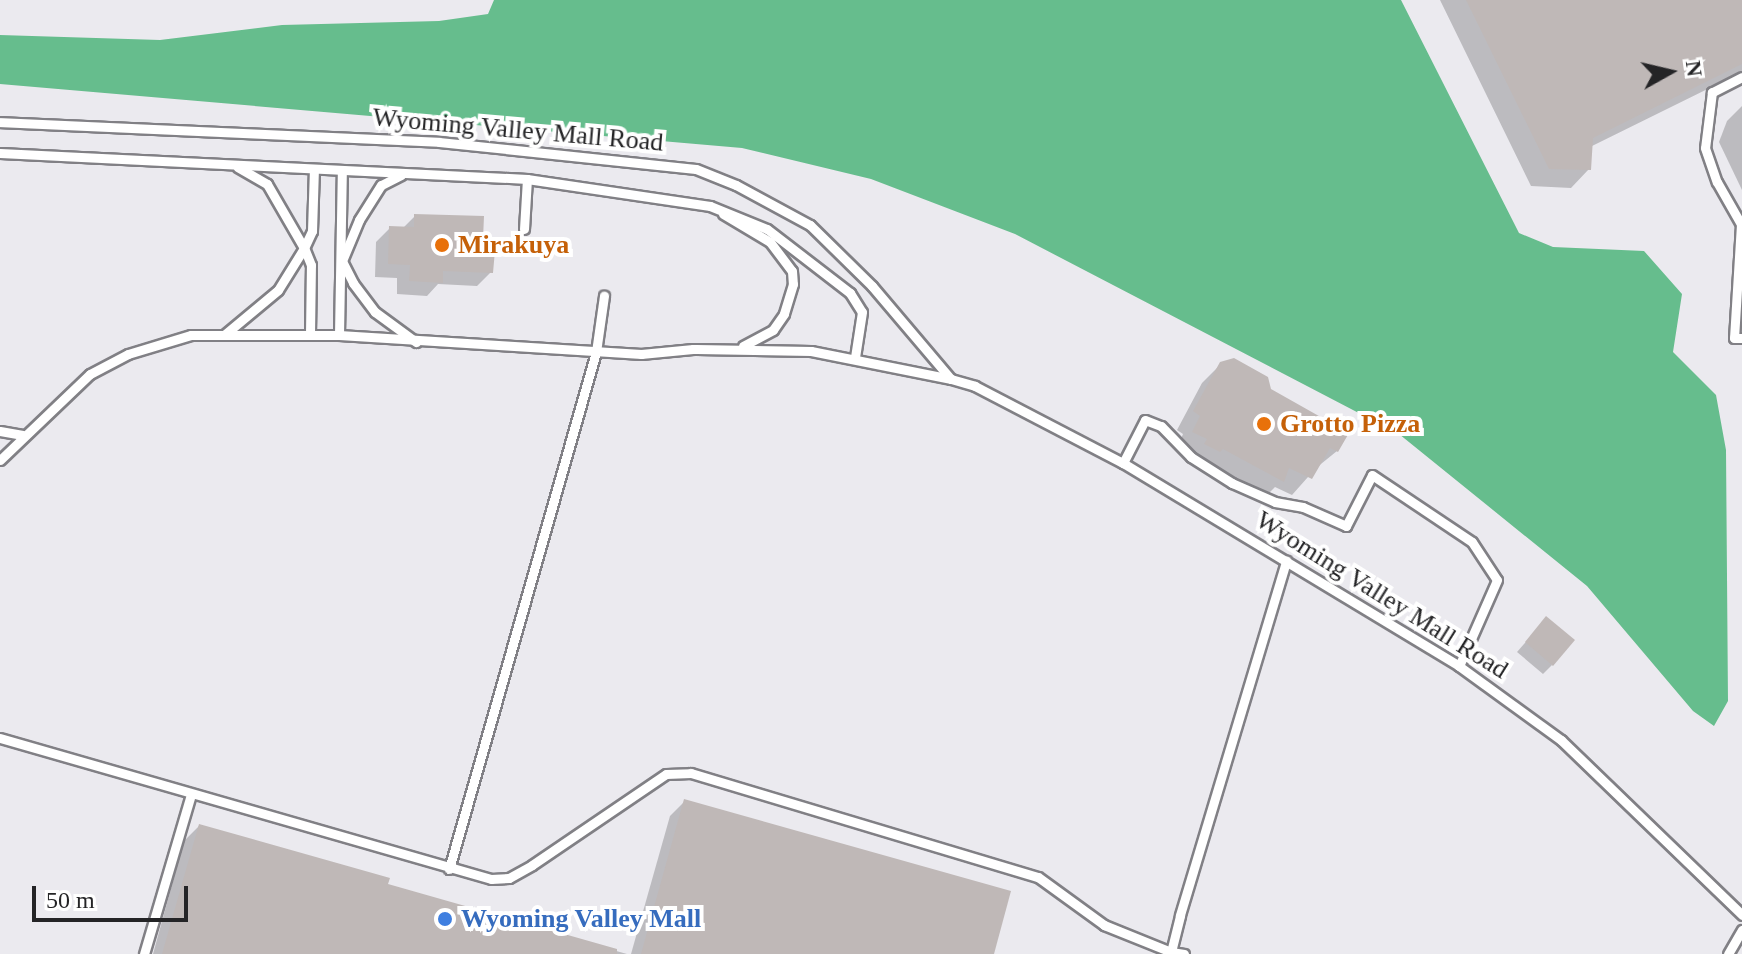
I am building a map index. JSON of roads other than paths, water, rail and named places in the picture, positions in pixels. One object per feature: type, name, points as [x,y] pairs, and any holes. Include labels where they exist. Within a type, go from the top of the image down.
[{"type":"lane","points":[[1742,77],[1712,92],[1705,148],[1717,182],[1741,224],[1734,338],[1742,338]]},
{"type":"lane","name":"Wyoming Valley Mall Road","points":[[0,122],[439,142],[696,169],[736,185],[810,225],[872,286],[951,379]]},
{"type":"lane","name":"Wyoming Valley Mall Road","points":[[0,153],[527,179],[710,206]]},
{"type":"lane","points":[[222,163],[246,169],[267,184],[304,248],[311,265],[310,334]]},
{"type":"lane","points":[[224,335],[278,290],[304,248],[312,231],[314,169]]},
{"type":"lane","points":[[339,335],[342,170]]},
{"type":"lane","points":[[416,342],[375,312],[353,283],[342,261],[359,220],[381,185],[396,175],[422,174]]},
{"type":"lane","points":[[524,229],[527,179]]},
{"type":"lane","points":[[710,206],[770,242],[792,271],[790,302],[779,322],[763,337],[738,349]]},
{"type":"lane","points":[[710,206],[767,229],[850,293],[862,312],[855,357]]},
{"type":"lane","points":[[449,869],[596,352],[604,296]]},
{"type":"lane","name":"Wyoming Valley Mall Road","points":[[0,460],[70,390],[117,359],[191,335],[339,335],[596,352],[811,351],[855,357],[951,379],[975,386],[1123,463],[1459,666],[1561,740],[1742,915]]},
{"type":"lane","points":[[1123,463],[1145,420],[1161,426],[1191,457],[1232,483],[1275,502],[1303,507],[1346,526],[1372,475],[1472,542],[1497,580],[1459,666]]},
{"type":"lane","points":[[0,431],[23,435]]},
{"type":"lane","points":[[1171,952],[1286,561]]},
{"type":"lane","points":[[0,738],[491,879],[509,878],[666,774],[691,773],[1038,877],[1104,925],[1171,952],[1184,954]]},
{"type":"lane","points":[[144,954],[191,794]]},
{"type":"lane","points":[[1728,954],[1742,930]]},
{"type":"place","name":"Mirakuya","points":[[442,245]]},
{"type":"place","name":"Grotto Pizza","points":[[1264,424]]},
{"type":"place","name":"Wyoming Valley Mall","points":[[445,919]]}]
